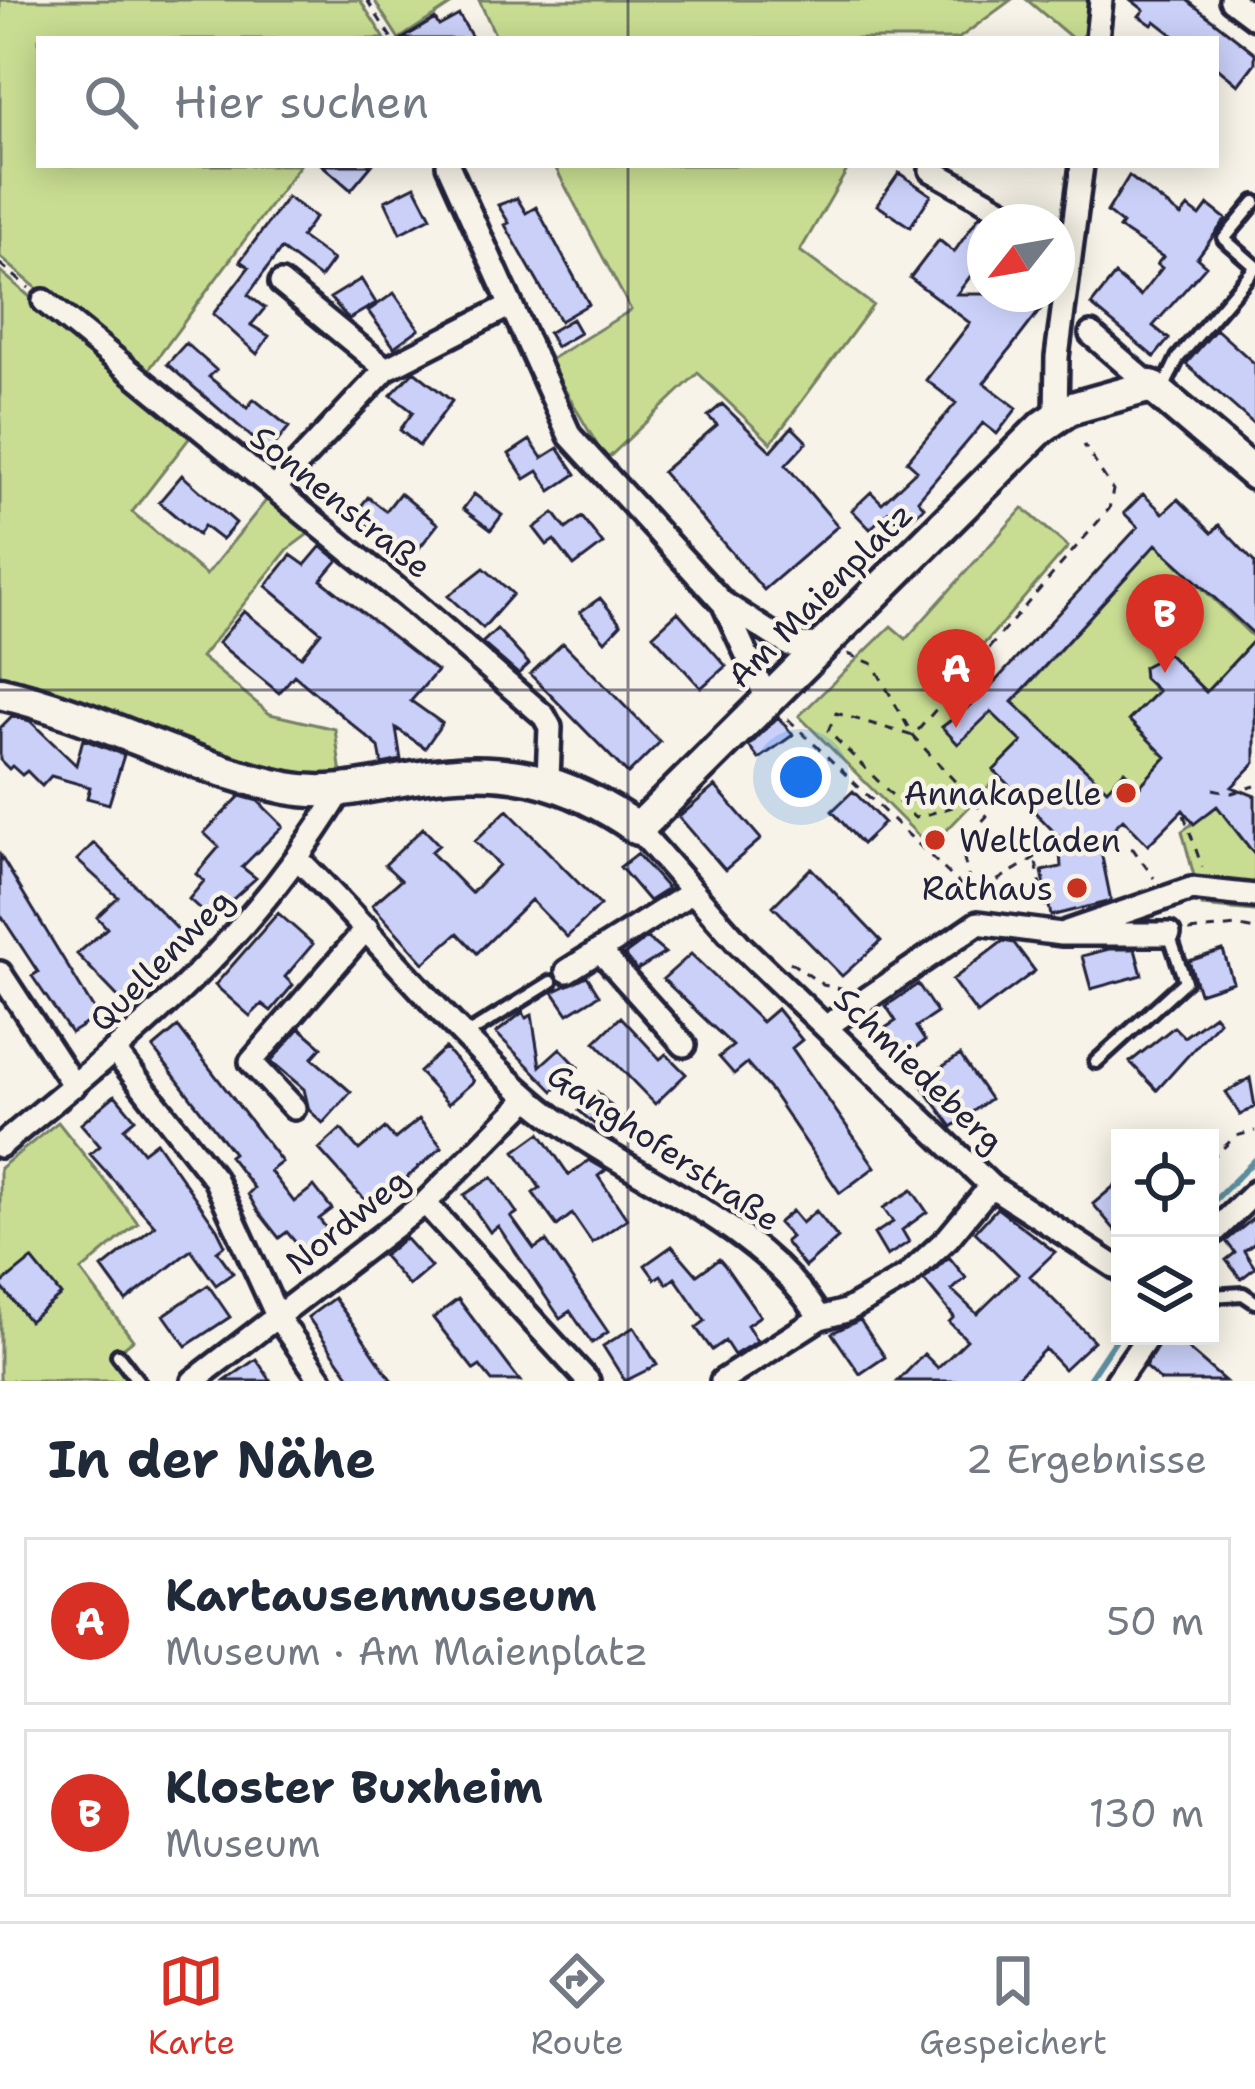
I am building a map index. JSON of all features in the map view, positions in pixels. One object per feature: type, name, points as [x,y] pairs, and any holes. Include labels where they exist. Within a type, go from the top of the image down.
[{"type":"street","points":[[1097,36],[1101,0]]},
{"type":"street","points":[[1231,0],[1255,19]]},
{"type":"street","points":[[449,168],[507,307],[570,436],[722,602],[789,645],[821,644]]},
{"type":"street","points":[[1073,204],[1081,168]]},
{"type":"street","points":[[932,170],[992,204]]},
{"type":"street","points":[[281,284],[386,370]]},
{"type":"street","name":"Sonnenstraße","points":[[44,301],[544,716],[550,727],[548,779]]},
{"type":"street","points":[[274,489],[386,370],[507,307]]},
{"type":"street","points":[[1060,312],[1056,416],[1156,390]]},
{"type":"street","points":[[1091,334],[1255,474]]},
{"type":"street","name":"Am Maienplatz","points":[[638,829],[1056,416]]},
{"type":"street","points":[[722,602],[767,698]]},
{"type":"street","points":[[0,693],[249,780],[340,793],[418,777],[483,773],[548,779],[591,796],[638,829]]},
{"type":"street","name":"Quellenweg","points":[[0,1146],[117,1054],[211,965],[299,860],[340,793]]},
{"type":"street","name":"Schmiedeberg","points":[[638,829],[692,892],[991,1186],[1111,1264]]},
{"type":"street","name":"Ganghoferstraße","points":[[299,860],[529,1098],[754,1247],[796,1284],[820,1318]]},
{"type":"street","points":[[1061,934],[1191,889],[1255,896]]},
{"type":"street","points":[[559,977],[692,892]]},
{"type":"street","points":[[827,1026],[978,923],[1061,934],[1169,934]]},
{"type":"street","points":[[294,1108],[244,1055],[367,928]]},
{"type":"street","points":[[600,950],[684,1046]]},
{"type":"street","points":[[0,974],[74,1085]]},
{"type":"street","points":[[117,1054],[215,1179],[278,1318],[322,1381]]},
{"type":"street","name":"Nordweg","points":[[193,1381],[425,1203],[529,1098]]},
{"type":"street","points":[[722,1381],[820,1318],[846,1311],[907,1276],[948,1238],[991,1186]]},
{"type":"street","points":[[1219,1227],[1255,1192]]},
{"type":"street","points":[[425,1203],[588,1381]]},
{"type":"street","points":[[1117,1381],[1142,1345]]},
{"type":"lane","points":[[1156,390],[1255,267],[1224,239],[1255,202]]},
{"type":"lane","points":[[1169,934],[1185,981],[1199,993]]},
{"type":"lane","points":[[466,1034],[559,977]]},
{"type":"lane","points":[[1096,1062],[1185,981]]},
{"type":"lane","points":[[1136,1026],[1147,1035]]},
{"type":"lane","points":[[1219,1296],[1253,1298]]},
{"type":"lane","points":[[118,1355],[138,1381]]},
{"type":"path","points":[[367,0],[390,36]]},
{"type":"path","points":[[0,265],[44,301]]},
{"type":"path","points":[[914,736],[1108,509],[1113,490],[1084,445]]},
{"type":"path","points":[[821,644],[873,664],[914,736],[970,802],[988,816],[961,845],[978,923]]},
{"type":"path","points":[[767,698],[972,896]]},
{"type":"path","points":[[914,736],[836,713],[828,731],[915,818],[970,802]]},
{"type":"path","points":[[1213,789],[1232,793],[1255,786]]},
{"type":"path","points":[[1184,814],[1211,891]]},
{"type":"path","points":[[972,896],[1057,844],[1133,849],[1166,896]]},
{"type":"path","points":[[1035,860],[1047,913]]},
{"type":"path","points":[[1169,934],[1236,926],[1255,930]]},
{"type":"path","points":[[784,958],[823,985],[847,991]]},
{"type":"path","points":[[1219,1152],[1236,1136],[1255,1131]]},
{"type":"green space","points":[[0,0],[360,0],[383,36],[36,36],[36,168],[298,168],[150,368],[149,384],[0,257]]},
{"type":"green space","points":[[374,0],[458,0],[404,36],[397,36]]},
{"type":"green space","points":[[479,0],[1011,0],[962,36],[496,36]]},
{"type":"green space","points":[[1027,0],[1088,0],[1084,36],[1069,36]]},
{"type":"green space","points":[[556,168],[848,168],[800,251],[873,305],[771,443],[698,373],[606,460],[548,361],[631,310]]},
{"type":"green space","points":[[0,271],[191,436],[132,512],[206,575],[268,498],[311,532],[288,549],[201,657],[270,714],[335,729],[342,783],[304,783],[0,683]]},
{"type":"green space","points":[[1023,508],[1068,547],[953,680],[976,702],[943,727],[959,743],[987,707],[1022,742],[994,770],[999,776],[942,835],[934,827],[922,839],[799,716],[891,626],[906,639]]},
{"type":"green space","points":[[1156,544],[1255,639],[1206,692],[1168,654],[1143,667],[1144,678],[1157,691],[1129,721],[1151,742],[1166,727],[1187,734],[1140,786],[1124,771],[1107,789],[1013,702]]},
{"type":"green space","points":[[1223,802],[1224,816],[1255,855],[1255,911],[1202,906],[1182,831]]},
{"type":"green space","points":[[58,1122],[138,1223],[81,1271],[133,1340],[110,1358],[128,1381],[0,1381],[0,1168]]},
{"type":"building","points":[[1131,0],[1187,0],[1255,53],[1255,63],[1238,85],[1219,69],[1219,36],[1174,36],[1139,16],[1144,10]]},
{"type":"building","points":[[459,15],[471,36],[407,36],[435,19],[439,26]]},
{"type":"building","points":[[325,168],[369,168],[351,190]]},
{"type":"building","points":[[899,173],[931,195],[910,227],[877,205]]},
{"type":"building","points":[[1129,176],[1181,216],[1188,207],[1200,216],[1208,205],[1226,219],[1197,258],[1206,266],[1153,326],[1169,339],[1154,357],[1091,305],[1115,275],[1140,296],[1162,268],[1157,264],[1163,257],[1119,228],[1122,224],[1107,212]]},
{"type":"building","points":[[415,186],[431,217],[400,233],[385,201]]},
{"type":"building","points":[[287,197],[315,217],[301,237],[333,260],[320,278],[281,249],[248,295],[265,308],[251,325],[269,336],[257,354],[213,314],[249,267],[240,261]]},
{"type":"building","points":[[517,198],[526,213],[536,207],[589,304],[560,321],[498,205]]},
{"type":"building","points":[[967,234],[967,281],[957,294],[967,294],[967,312],[1039,312],[984,383],[1017,408],[997,434],[983,423],[918,500],[924,507],[902,527],[888,512],[870,529],[852,510],[871,492],[882,503],[917,470],[907,461],[956,403],[926,380],[970,323],[910,278],[939,240],[954,252]]},
{"type":"building","points":[[361,279],[376,303],[349,319],[330,298]]},
{"type":"building","points":[[394,293],[419,329],[394,347],[368,311]]},
{"type":"building","points":[[572,319],[580,333],[556,347],[548,333]]},
{"type":"building","points":[[1216,329],[1255,364],[1255,425],[1186,364]]},
{"type":"building","points":[[186,343],[216,370],[209,377],[247,408],[254,399],[289,427],[269,452],[167,364]]},
{"type":"building","points":[[414,371],[452,401],[419,446],[400,430],[413,412],[391,395]]},
{"type":"building","points":[[722,404],[771,451],[792,427],[807,442],[786,465],[838,526],[764,590],[662,472],[717,425],[708,416]]},
{"type":"building","points":[[530,440],[542,458],[558,448],[576,474],[551,491],[538,471],[525,479],[509,454]]},
{"type":"building","points":[[182,475],[236,523],[222,540],[204,526],[198,535],[159,502]]},
{"type":"building","points":[[400,493],[438,524],[410,560],[354,515],[368,497],[386,511]]},
{"type":"building","points":[[474,494],[502,515],[491,530],[463,509]]},
{"type":"building","points":[[1143,494],[1163,513],[1178,499],[1212,533],[1219,525],[1255,563],[1255,635],[1156,544],[1012,702],[1107,789],[1124,771],[1140,786],[1166,757],[1129,720],[1158,691],[1144,678],[1143,667],[1168,654],[1206,692],[1255,639],[1255,763],[1232,787],[1255,796],[1255,855],[1217,806],[1194,824],[1183,810],[1148,845],[1123,819],[1099,842],[1111,901],[1051,916],[1042,871],[1061,867],[1059,837],[994,770],[1022,742],[991,712],[958,744],[942,727],[979,699],[1138,527],[1124,513]]},
{"type":"building","points":[[554,513],[566,529],[582,517],[603,544],[574,566],[554,540],[547,545],[534,528]]},
{"type":"building","points":[[321,546],[338,560],[321,580],[437,671],[411,701],[442,723],[425,748],[396,728],[401,760],[382,764],[379,747],[294,675],[279,693],[218,643],[244,611],[301,657],[321,632],[266,586],[291,555],[305,565]]},
{"type":"building","points":[[484,568],[513,594],[483,628],[448,596]]},
{"type":"building","points":[[600,598],[621,624],[605,641],[580,612]]},
{"type":"building","points":[[678,612],[726,666],[701,688],[653,635]]},
{"type":"building","points":[[497,629],[529,664],[518,674],[482,643]]},
{"type":"building","points":[[563,643],[660,742],[628,774],[530,674]]},
{"type":"building","points":[[12,716],[30,721],[76,765],[83,739],[124,755],[109,804],[87,798],[90,787],[51,776],[42,786],[27,771],[22,775],[12,766],[9,769],[0,760],[0,728]]},
{"type":"building","points":[[778,717],[793,735],[759,759],[749,746]]},
{"type":"building","points":[[715,786],[761,839],[725,870],[679,817]]},
{"type":"building","points":[[853,791],[884,823],[862,844],[832,811]]},
{"type":"building","points":[[240,796],[258,801],[283,826],[242,867],[256,878],[211,919],[189,899],[204,881],[196,874],[219,847],[204,833]]},
{"type":"building","points":[[507,810],[600,905],[567,937],[531,900],[477,953],[458,933],[424,963],[372,905],[401,880],[385,865],[423,828],[439,845],[431,852],[471,893],[499,865],[475,841]]},
{"type":"building","points":[[94,843],[186,938],[123,1002],[77,954],[107,928],[97,917],[118,897],[77,860]]},
{"type":"building","points":[[637,854],[668,889],[649,901],[620,867]]},
{"type":"building","points":[[0,855],[98,1016],[71,1033],[32,976],[38,972],[0,914]]},
{"type":"building","points":[[811,868],[881,941],[842,976],[773,906]]},
{"type":"building","points":[[278,913],[313,944],[285,977],[293,985],[271,1011],[262,1004],[250,1016],[215,985]]},
{"type":"building","points":[[647,938],[665,953],[637,970],[624,955]]},
{"type":"building","points":[[1003,941],[1014,943],[1035,971],[977,1014],[952,980]]},
{"type":"building","points":[[1135,949],[1142,975],[1091,989],[1082,956]]},
{"type":"building","points":[[1223,950],[1233,982],[1199,993],[1189,961]]},
{"type":"building","points":[[691,954],[762,1022],[777,1009],[802,1040],[792,1048],[875,1167],[840,1193],[771,1091],[747,1063],[734,1074],[719,1057],[733,1046],[663,979]]},
{"type":"building","points":[[587,976],[599,995],[568,1014],[553,992]]},
{"type":"building","points":[[918,984],[937,1013],[916,1027],[925,1041],[898,1060],[879,1032],[896,1021],[886,1006]]},
{"type":"building","points":[[523,1012],[526,1018],[532,1015],[540,1066],[560,1048],[578,1067],[553,1091],[496,1033]]},
{"type":"building","points":[[1214,1015],[1219,1021],[1157,1090],[1130,1062],[1174,1027],[1184,1037]]},
{"type":"building","points":[[621,1017],[660,1059],[666,1054],[686,1074],[655,1104],[595,1042]]},
{"type":"building","points":[[178,1027],[282,1162],[270,1171],[294,1202],[314,1186],[332,1209],[319,1219],[331,1234],[305,1254],[287,1232],[279,1238],[257,1210],[248,1194],[254,1188],[229,1156],[233,1153],[153,1048]]},
{"type":"building","points":[[300,1028],[322,1047],[312,1058],[351,1092],[323,1123],[309,1110],[304,1089],[271,1061]]},
{"type":"building","points":[[445,1048],[474,1081],[448,1104],[419,1072]]},
{"type":"building","points":[[960,1055],[990,1099],[952,1127],[919,1082]]},
{"type":"building","points":[[1250,1078],[1255,1107],[1240,1115],[1226,1092]]},
{"type":"building","points":[[597,1092],[623,1118],[607,1135],[579,1111]]},
{"type":"building","points":[[115,1095],[135,1119],[124,1128],[143,1152],[156,1142],[217,1229],[225,1245],[217,1251],[233,1273],[216,1285],[191,1250],[126,1301],[102,1268],[155,1226],[90,1154],[100,1146],[81,1124]]},
{"type":"building","points":[[419,1119],[442,1147],[372,1208],[319,1149],[341,1129],[359,1150],[385,1128],[395,1139]]},
{"type":"building","points":[[540,1133],[569,1175],[589,1160],[606,1170],[598,1176],[627,1219],[592,1243],[572,1214],[557,1226],[533,1193],[540,1188],[515,1151]]},
{"type":"building","points":[[492,1177],[517,1213],[511,1217],[534,1249],[546,1241],[608,1332],[592,1343],[570,1311],[560,1318],[498,1226],[490,1232],[464,1195]]},
{"type":"building","points":[[1111,1189],[1111,1225],[1093,1204]]},
{"type":"building","points":[[912,1190],[927,1212],[902,1230],[909,1242],[887,1256],[874,1234],[893,1222],[883,1208]]},
{"type":"building","points":[[997,1208],[1055,1252],[1030,1276],[1094,1341],[1064,1369],[1045,1349],[1013,1381],[898,1381],[924,1354],[938,1368],[967,1340],[949,1322],[954,1317],[924,1280],[949,1257],[966,1278],[952,1290],[977,1314],[1018,1274],[975,1232]]},
{"type":"building","points":[[792,1211],[802,1223],[816,1211],[838,1238],[805,1267],[785,1242],[791,1237],[778,1223]]},
{"type":"building","points":[[1255,1217],[1255,1243],[1244,1251],[1255,1268],[1241,1279],[1226,1260],[1235,1253],[1226,1241]]},
{"type":"building","points":[[405,1238],[431,1267],[409,1286],[383,1256]]},
{"type":"building","points":[[672,1246],[697,1275],[719,1259],[760,1316],[747,1325],[757,1341],[734,1355],[725,1341],[712,1350],[696,1328],[705,1321],[675,1278],[667,1284],[661,1275],[655,1279],[645,1265]]},
{"type":"building","points":[[32,1259],[61,1295],[29,1321],[0,1285]]},
{"type":"building","points":[[208,1285],[230,1317],[186,1346],[164,1315]]},
{"type":"building","points":[[334,1298],[392,1381],[353,1381],[308,1317]]},
{"type":"building","points":[[458,1299],[520,1381],[492,1381],[480,1366],[474,1370],[433,1318]]},
{"type":"building","points":[[860,1320],[885,1357],[860,1374],[832,1333]]},
{"type":"building","points":[[634,1327],[657,1365],[625,1381],[603,1346]]},
{"type":"building","points":[[1158,1345],[1183,1345],[1225,1381],[1161,1381],[1145,1367]]},
{"type":"building","points":[[256,1359],[271,1381],[225,1381]]},
{"type":"waterway","points":[[1219,1196],[1255,1160]]},
{"type":"waterway","points":[[1088,1381],[1112,1345]]},
{"type":"place","name":"Kloster Buxheim","points":[[1165,673]]},
{"type":"place","name":"Kartausenmuseum","points":[[956,728]]},
{"type":"place","name":"Annakapelle","points":[[1126,793]]},
{"type":"place","name":"Weltladen","points":[[935,840]]},
{"type":"place","name":"Rathaus","points":[[1077,888]]}]
